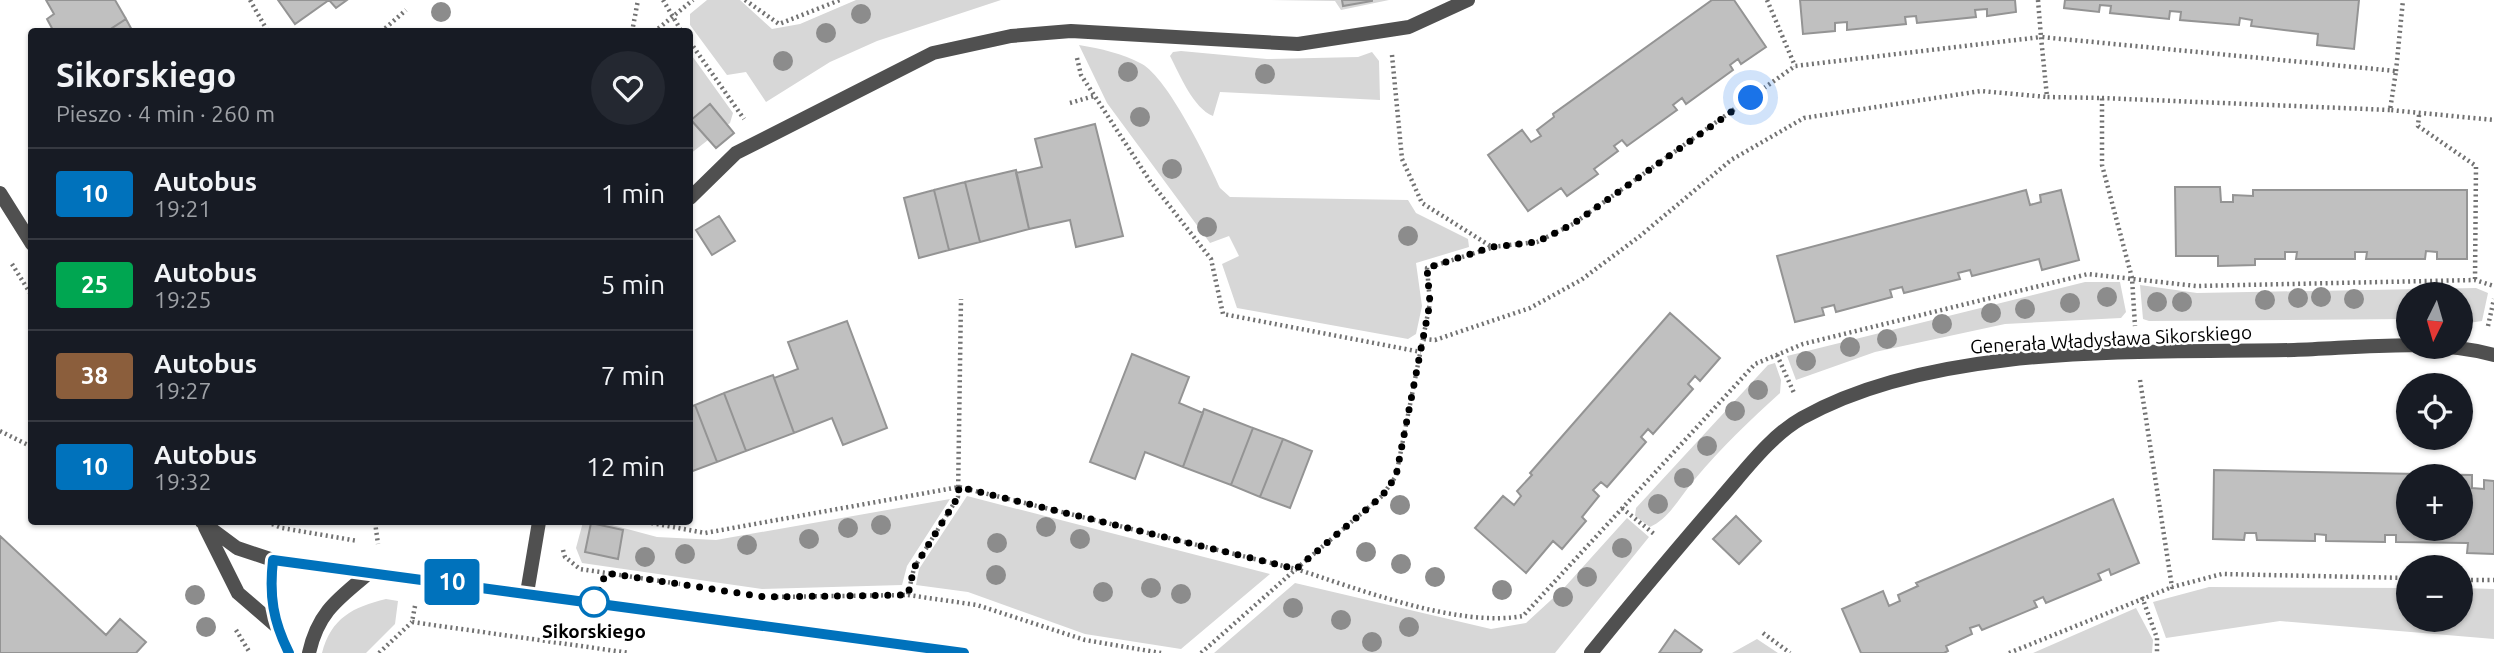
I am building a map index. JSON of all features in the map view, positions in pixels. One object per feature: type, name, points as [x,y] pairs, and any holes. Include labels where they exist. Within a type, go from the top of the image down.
[{"type":"street","points":[[693,195],[736,153],[759,139],[933,52],[1011,36],[1071,31],[1298,44],[1409,27],[1468,0]]},
{"type":"street","points":[[0,193],[28,238]]},
{"type":"street","name":"Generała Władysława Sikorskiego","points":[[1591,653],[1755,458],[1804,417],[1862,392],[1933,370],[2004,361],[2136,354],[2414,347],[2464,349],[2494,355]]},
{"type":"street","points":[[204,525],[238,593],[275,625]]},
{"type":"street","points":[[207,525],[237,548],[273,560],[964,653]]},
{"type":"street","points":[[527,593],[538,525]]},
{"type":"street","points":[[273,560],[270,592],[275,625],[289,653]]},
{"type":"street","points":[[309,653],[314,630],[325,611],[369,573]]},
{"type":"path","points":[[250,0],[266,28]]},
{"type":"path","points":[[633,28],[638,0]]},
{"type":"path","points":[[663,0],[679,28]]},
{"type":"path","points":[[659,28],[693,0]]},
{"type":"path","points":[[745,0],[779,24],[840,0]]},
{"type":"path","points":[[1767,0],[1795,66]]},
{"type":"path","points":[[2038,0],[2047,97]]},
{"type":"path","points":[[2390,110],[2403,0]]},
{"type":"path","points":[[386,28],[406,10]]},
{"type":"path","points":[[1389,30],[1402,159],[1422,203],[1492,247]]},
{"type":"path","points":[[1071,31],[1081,75],[1150,181],[1212,259],[1223,314],[1421,352]]},
{"type":"path","points":[[1201,653],[1382,496],[1396,476],[1430,303],[1427,268],[1492,247],[1537,242],[1573,224],[1795,66],[2041,37],[2396,71]]},
{"type":"path","points":[[693,46],[759,139]]},
{"type":"path","points":[[1424,339],[1435,340],[1530,308],[1581,280],[1640,236],[1731,160],[1804,118],[1981,91],[2047,97],[2390,110],[2419,115],[2494,120]]},
{"type":"path","points":[[1070,103],[1094,96]]},
{"type":"path","points":[[2102,98],[2102,165],[2132,278],[2136,354],[2172,587]]},
{"type":"path","points":[[2419,115],[2417,125],[2476,166],[2475,281]]},
{"type":"path","points":[[6,255],[28,290]]},
{"type":"path","points":[[662,525],[705,533],[959,487],[1296,569],[1413,605],[1500,620],[1523,615],[1755,364],[1803,344],[2088,274],[2196,286],[2475,281],[2494,286]]},
{"type":"path","points":[[908,595],[914,568],[958,497],[961,299]]},
{"type":"path","points":[[1777,355],[1804,417]]},
{"type":"path","points":[[0,431],[28,445]]},
{"type":"path","points":[[1622,508],[1675,551]]},
{"type":"path","points":[[375,525],[378,544]]},
{"type":"path","points":[[562,545],[565,557],[580,569],[686,585]]},
{"type":"path","points":[[2009,653],[2142,597],[2222,574],[2396,578]]},
{"type":"path","points":[[379,653],[412,622],[419,579]]},
{"type":"path","points":[[2473,580],[2494,580]]},
{"type":"path","points":[[765,597],[908,595],[977,605],[1085,640],[1161,653]]},
{"type":"path","points":[[2142,597],[2157,638],[2157,653]]},
{"type":"path","points":[[412,622],[630,653]]},
{"type":"path","points":[[1763,633],[1790,653]]},
{"type":"shaded area","points":[[707,0],[740,0],[772,29],[800,24],[856,0],[1001,0],[877,41],[830,62],[766,102],[746,72],[727,75],[690,25],[690,14]]},
{"type":"shaded area","points":[[1270,0],[1389,0],[1341,10],[1335,1]]},
{"type":"shaded area","points":[[1079,45],[1127,57],[1152,72],[1186,120],[1220,188],[1230,197],[1408,200],[1416,213],[1468,239],[1469,247],[1416,263],[1422,306],[1416,334],[1408,339],[1237,308],[1222,264],[1239,256],[1229,236],[1210,243],[1107,103]]},
{"type":"shaded area","points":[[1173,52],[1267,59],[1358,57],[1372,52],[1379,61],[1380,100],[1220,92],[1213,116],[1193,99],[1170,56]]},
{"type":"shaded area","points":[[693,57],[733,113],[730,123],[693,152]]},
{"type":"shaded area","points":[[2085,282],[2120,282],[2126,312],[2121,318],[2005,324],[1875,352],[1796,380],[1787,356]]},
{"type":"shaded area","points":[[2140,285],[2197,293],[2396,289],[2396,319],[2143,319]]},
{"type":"shaded area","points":[[2473,288],[2488,293],[2482,321],[2473,322]]},
{"type":"shaded area","points":[[1775,363],[1781,380],[1780,393],[1715,456],[1664,518],[1650,527],[1635,516],[1636,508],[1768,365]]},
{"type":"shaded area","points":[[967,496],[1270,574],[1181,649],[1085,634],[968,592],[916,585],[919,569]]},
{"type":"shaded area","points":[[950,499],[907,566],[902,585],[762,589],[582,563],[576,548],[582,525],[612,525],[657,537],[716,540]]},
{"type":"shaded area","points":[[1627,518],[1649,537],[1555,653],[1214,653],[1295,583],[1491,629],[1526,623],[1563,589]]},
{"type":"shaded area","points":[[2209,587],[2396,588],[2396,631],[2280,621],[2166,638],[2153,602]]},
{"type":"shaded area","points":[[2473,588],[2494,589],[2494,639],[2411,632],[2473,632]]},
{"type":"shaded area","points":[[386,599],[398,601],[395,624],[366,653],[322,653],[331,631],[345,616],[363,606]]},
{"type":"shaded area","points":[[2136,608],[2153,640],[2152,653],[2033,653]]},
{"type":"shaded area","points":[[1757,639],[1778,653],[1732,653]]},
{"type":"building","points":[[46,0],[115,0],[126,19],[112,28],[52,28],[47,19],[54,14]]},
{"type":"building","points":[[278,0],[329,0],[295,24]]},
{"type":"building","points":[[329,0],[347,0],[336,8]]},
{"type":"building","points":[[1342,0],[1372,0],[1372,1],[1343,6]]},
{"type":"building","points":[[1712,0],[1734,0],[1766,47],[1741,64],[1738,59],[1730,65],[1733,70],[1686,104],[1682,98],[1673,105],[1677,110],[1627,146],[1622,140],[1614,146],[1618,151],[1594,169],[1598,174],[1567,196],[1561,188],[1528,211],[1488,155],[1522,130],[1531,142],[1541,136],[1537,130],[1554,117],[1553,114]]},
{"type":"building","points":[[1800,0],[2015,0],[2016,12],[1987,16],[1987,9],[1975,10],[1976,17],[1917,23],[1916,16],[1905,17],[1906,24],[1847,30],[1847,22],[1835,23],[1835,31],[1803,34]]},
{"type":"building","points":[[2065,0],[2359,0],[2354,49],[2317,45],[2318,34],[2251,26],[2252,20],[2240,18],[2239,25],[2180,20],[2181,12],[2170,11],[2169,19],[2110,13],[2111,6],[2100,5],[2099,12],[2064,8]]},
{"type":"building","points":[[126,19],[131,28],[112,28]]},
{"type":"building","points":[[710,104],[734,133],[716,148],[693,122],[693,118]]},
{"type":"building","points":[[1095,124],[1123,236],[1076,247],[1070,220],[1029,229],[1016,173],[1042,167],[1035,139]]},
{"type":"building","points":[[1016,170],[1029,229],[980,242],[965,182]]},
{"type":"building","points":[[965,182],[980,242],[949,250],[934,190]]},
{"type":"building","points":[[2175,187],[2220,187],[2221,202],[2233,202],[2233,195],[2253,196],[2253,190],[2467,190],[2467,259],[2437,259],[2437,252],[2426,251],[2425,259],[2366,259],[2367,252],[2355,252],[2355,259],[2296,259],[2297,252],[2285,252],[2285,259],[2255,259],[2255,265],[2218,266],[2218,256],[2176,256]]},
{"type":"building","points":[[934,190],[949,250],[919,258],[904,198]]},
{"type":"building","points":[[2026,190],[2030,205],[2041,202],[2040,195],[2061,190],[2079,260],[2042,270],[2039,259],[1972,276],[1970,270],[1958,273],[1960,279],[1904,293],[1902,287],[1890,290],[1892,297],[1836,312],[1834,305],[1822,308],[1824,315],[1795,322],[1777,256]]},
{"type":"building","points":[[719,216],[735,241],[712,255],[696,230]]},
{"type":"building","points":[[1670,313],[1720,358],[1700,381],[1695,376],[1688,384],[1693,389],[1653,434],[1648,429],[1641,437],[1646,442],[1607,487],[1601,482],[1593,490],[1599,496],[1582,517],[1586,521],[1562,549],[1553,541],[1526,573],[1475,528],[1503,496],[1514,505],[1521,496],[1517,491],[1532,475],[1530,473]]},
{"type":"building","points":[[847,321],[887,428],[843,445],[832,418],[794,433],[774,378],[798,369],[788,342]]},
{"type":"building","points":[[1132,354],[1189,377],[1179,403],[1203,413],[1183,467],[1145,452],[1135,479],[1090,462]]},
{"type":"building","points":[[773,375],[794,433],[746,451],[724,393]]},
{"type":"building","points":[[724,393],[746,451],[717,462],[695,405]]},
{"type":"building","points":[[695,405],[717,462],[693,471]]},
{"type":"building","points":[[1204,409],[1253,428],[1231,485],[1183,467]]},
{"type":"building","points":[[1253,428],[1283,439],[1260,497],[1231,485]]},
{"type":"building","points":[[1283,439],[1312,451],[1290,508],[1260,497]]},
{"type":"building","points":[[2214,470],[2396,474],[2396,535],[2385,535],[2385,542],[2326,541],[2326,535],[2315,534],[2315,541],[2257,540],[2256,533],[2245,533],[2244,540],[2213,539]]},
{"type":"building","points":[[2484,480],[2494,481],[2494,554],[2467,553],[2468,543],[2396,542],[2473,541],[2473,488],[2484,489]]},
{"type":"building","points":[[2113,499],[2139,563],[2111,575],[2109,569],[2098,574],[2101,580],[2046,603],[2043,597],[2034,601],[2037,607],[1982,630],[1979,625],[1970,628],[1972,634],[1946,646],[1948,651],[1944,653],[1861,653],[1842,609],[1883,591],[1889,606],[1900,601],[1898,595],[1918,586],[1916,583]]},
{"type":"building","points":[[1736,516],[1761,541],[1739,564],[1713,539]]},
{"type":"building","points":[[591,525],[623,530],[618,559],[585,552]]},
{"type":"building","points":[[0,536],[106,635],[120,619],[146,642],[136,653],[0,653]]},
{"type":"building","points":[[1675,630],[1702,650],[1700,653],[1659,653]]},
{"type":"bus line","name":"10","points":[[289,653],[275,625],[270,592],[273,560],[964,653]]},
{"type":"place","name":"Sikorskiego","points":[[594,602]]},
{"type":"route","points":[[594,602],[606,573],[765,597],[908,595],[914,568],[958,497],[959,487],[1296,569],[1382,496],[1396,476],[1430,303],[1427,268],[1492,247],[1537,242],[1573,224],[1751,98]]}]
